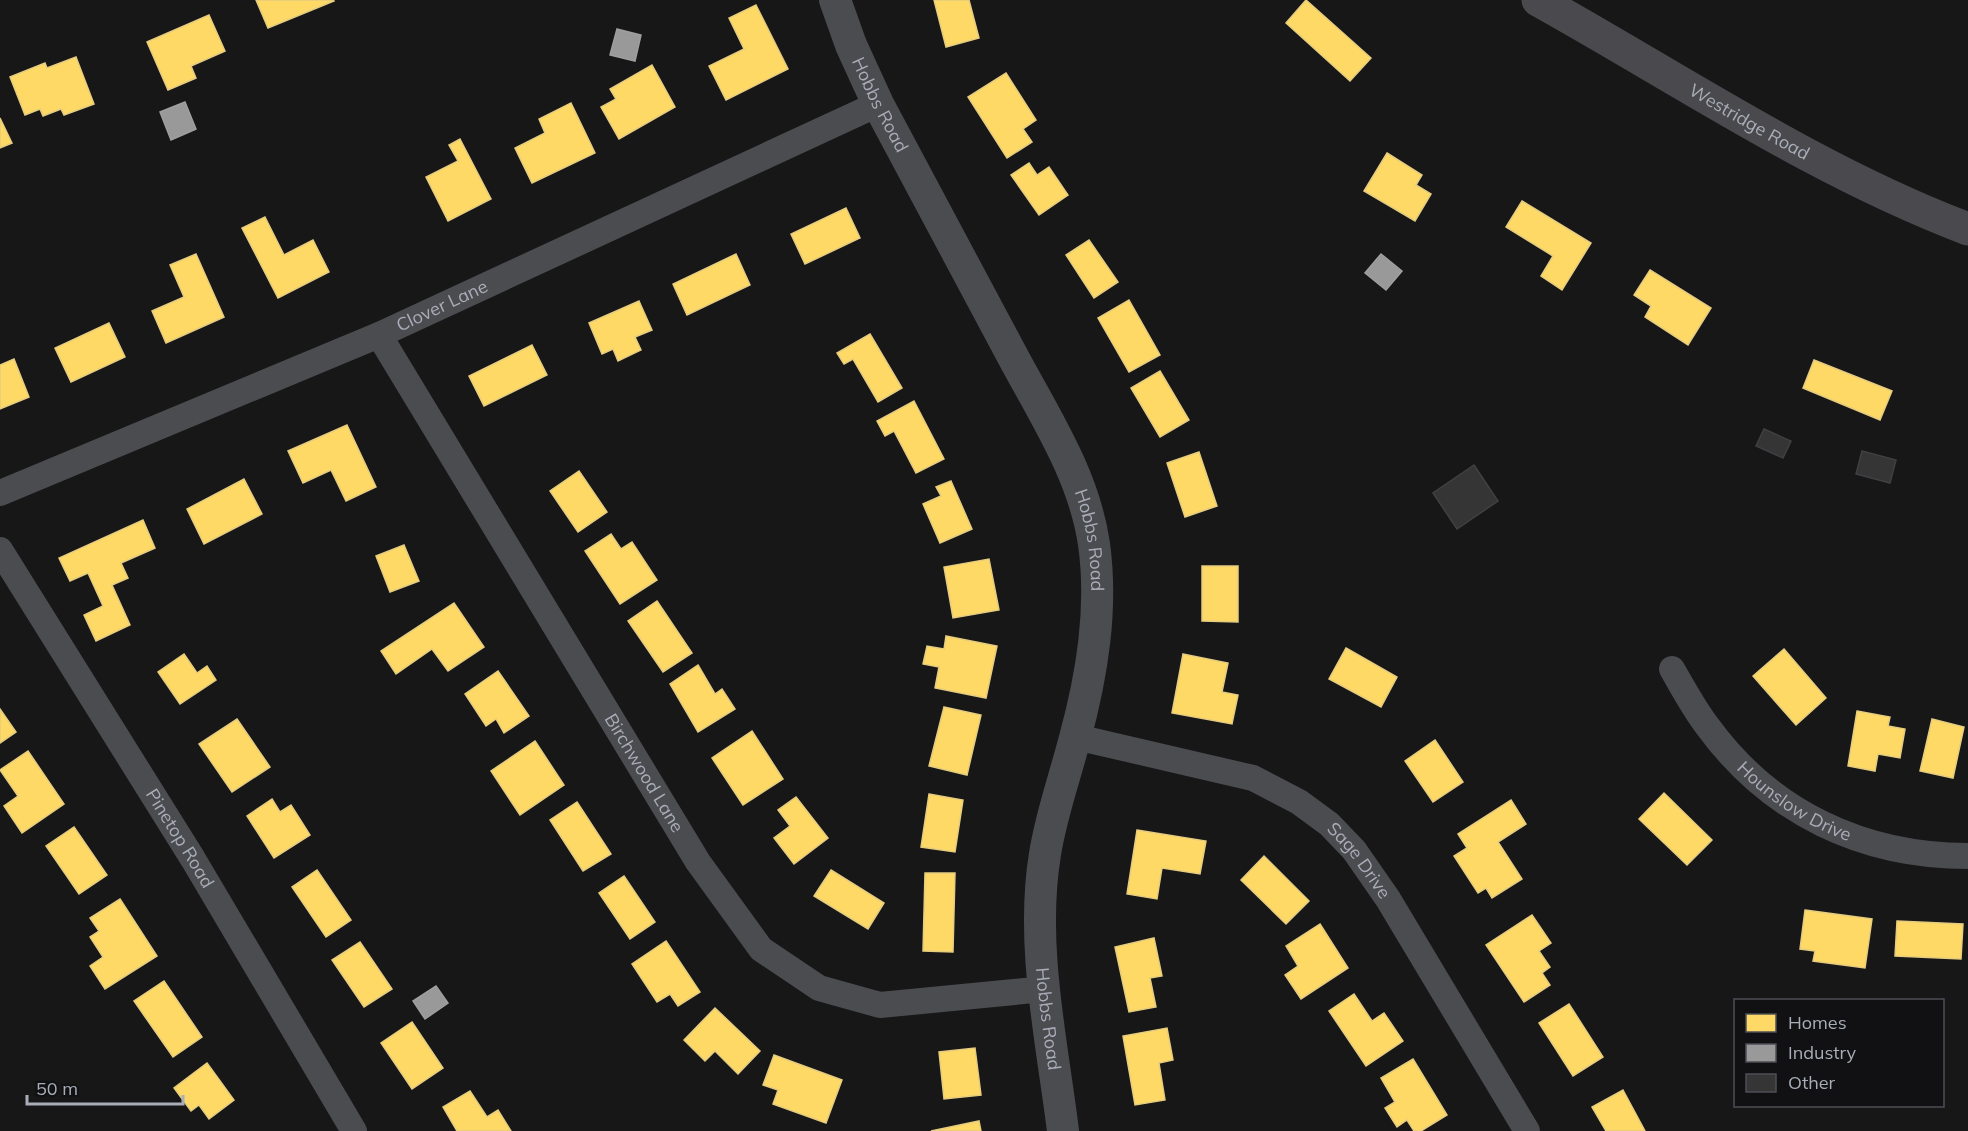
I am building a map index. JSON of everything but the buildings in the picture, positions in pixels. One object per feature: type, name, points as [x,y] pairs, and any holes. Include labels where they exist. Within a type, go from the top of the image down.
[{"type":"main road","name":"Westridge Road","points":[[1538,0],[1836,171],[1892,199],[1968,229]]},
{"type":"street","name":"Hobbs Road","points":[[835,0],[851,45],[878,104],[1071,467],[1094,542],[1098,584],[1094,657],[1045,855],[1041,942],[1063,1131]]},
{"type":"street","name":"Clover Lane","points":[[0,493],[379,335],[878,104]]},
{"type":"street","name":"Birchwood Lane","points":[[379,335],[698,862],[761,949],[819,988],[880,1005],[1045,989]]},
{"type":"street","name":"Pinetop Road","points":[[0,550],[193,859],[354,1131]]},
{"type":"street","name":"Hounslow Drive","points":[[1671,669],[1707,727],[1745,771],[1779,799],[1842,835],[1889,848],[1938,856],[1968,856]]},
{"type":"street","name":"Sage Drive","points":[[1076,736],[1254,778],[1299,802],[1329,824],[1354,850],[1388,899],[1527,1131]]}]
